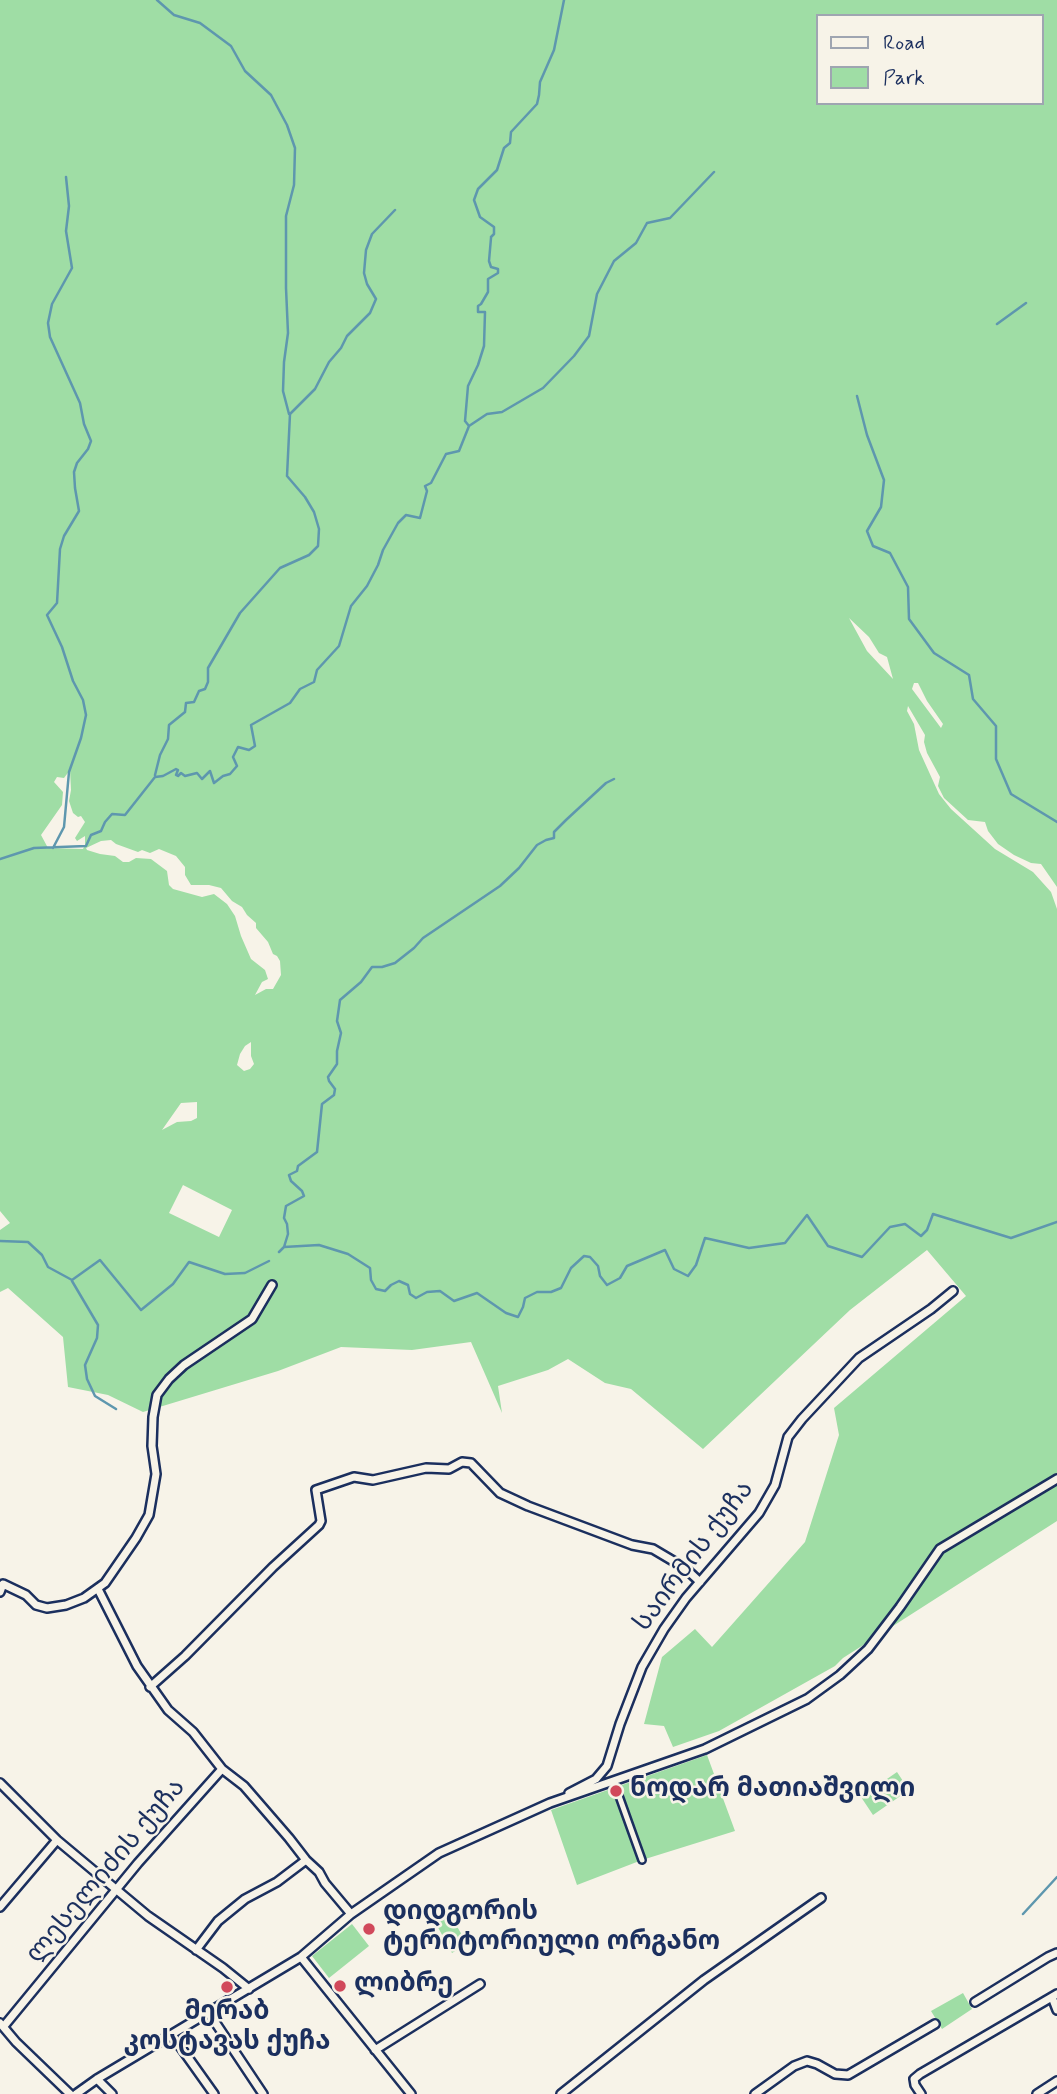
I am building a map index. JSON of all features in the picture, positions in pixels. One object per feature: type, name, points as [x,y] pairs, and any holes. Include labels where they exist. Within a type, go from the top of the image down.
[{"type":"street","points":[[0,1592],[3,1584],[26,1595],[36,1605],[47,1608],[66,1605],[84,1598],[112,1574],[149,1515],[156,1474],[152,1446],[157,1395],[184,1365],[252,1318],[272,1286]]},
{"type":"street","name":"საირმის ქუჩა","points":[[550,1803],[596,1779],[603,1772],[642,1667],[664,1629],[759,1513],[775,1485],[788,1437],[802,1419],[859,1358],[953,1291]]},
{"type":"street","points":[[150,1687],[186,1656],[281,1559],[320,1525],[316,1490],[354,1477],[373,1480],[426,1468],[449,1469],[462,1462],[471,1463],[500,1493],[632,1545],[653,1549],[685,1568],[700,1582]]},
{"type":"street","points":[[76,2094],[97,2078],[301,1957],[351,1914],[439,1853],[550,1803],[705,1749],[807,1699],[840,1675],[867,1649],[940,1549],[1057,1479]]},
{"type":"street","points":[[97,1589],[150,1687],[222,1769],[244,1786],[319,1872],[351,1914]]},
{"type":"street","name":"ლესელიძის ქუჩა","points":[[70,2094],[16,2042],[2,2024],[138,1863],[222,1769]]},
{"type":"street","points":[[614,1782],[642,1860]]},
{"type":"street","points":[[0,1783],[57,1840],[148,1916],[249,1989]]},
{"type":"street","points":[[0,1907],[57,1840]]},
{"type":"street","points":[[196,1950],[218,1921],[245,1899],[277,1882],[306,1860]]},
{"type":"street","points":[[564,2093],[704,1980],[821,1898]]},
{"type":"street","points":[[975,2002],[1057,1953]]},
{"type":"street","points":[[301,1957],[406,2092]]},
{"type":"street","points":[[375,2050],[480,1984]]},
{"type":"street","points":[[921,2094],[914,2079],[920,2074],[1055,1995],[1057,2010]]},
{"type":"street","points":[[209,2013],[263,2094]]},
{"type":"street","points":[[755,2094],[793,2066],[807,2061],[835,2074],[848,2075],[935,2024]]},
{"type":"street","points":[[172,2035],[214,2094]]},
{"type":"street","points":[[97,2078],[112,2094]]},
{"type":"street","points":[[1037,2094],[1057,2081]]},
{"type":"green space","points":[[0,0],[1057,0],[1057,887],[1041,864],[1031,863],[1014,855],[998,844],[985,822],[968,820],[944,798],[938,786],[940,777],[927,753],[925,735],[908,706],[907,711],[914,724],[919,750],[939,794],[951,809],[995,849],[1033,872],[1051,892],[1057,909],[1057,1521],[843,1658],[835,1666],[719,1731],[673,1747],[664,1726],[644,1724],[662,1657],[695,1629],[712,1647],[805,1542],[839,1435],[834,1408],[966,1296],[927,1250],[850,1310],[703,1449],[631,1389],[605,1383],[568,1359],[548,1370],[498,1386],[502,1413],[471,1342],[412,1350],[341,1347],[278,1371],[143,1412],[108,1395],[68,1387],[63,1337],[8,1288],[0,1292],[0,1230],[10,1223],[0,1211]],"holes":[[[849,618],[869,637],[879,653],[887,657],[893,679],[867,651]],[[914,683],[918,683],[943,724],[941,728],[912,689]],[[70,770],[69,801],[73,813],[81,816],[85,822],[75,838],[77,841],[85,836],[83,849],[48,848],[41,835],[62,805],[63,792],[54,782],[57,777],[64,778]],[[111,840],[138,852],[142,850],[150,853],[159,849],[176,856],[185,867],[185,875],[191,885],[221,888],[256,923],[256,928],[280,961],[281,975],[273,989],[266,989],[255,995],[262,982],[268,979],[265,970],[251,959],[235,916],[227,904],[214,894],[202,897],[173,889],[169,885],[167,871],[151,859],[136,858],[123,862],[115,856],[87,850],[86,848]],[[251,1042],[254,1064],[244,1071],[237,1065],[245,1046]],[[197,1102],[197,1118],[177,1122],[162,1130],[181,1103]],[[183,1185],[232,1210],[219,1237],[169,1213]]]},
{"type":"green space","points":[[707,1755],[735,1831],[642,1860],[577,1885],[551,1810]]},
{"type":"green space","points":[[897,1772],[909,1790],[873,1815],[861,1797]]},
{"type":"green space","points":[[450,1914],[467,1944],[452,1953],[435,1922]]},
{"type":"green space","points":[[352,1924],[369,1946],[329,1978],[312,1956]]},
{"type":"green space","points":[[963,1993],[972,2009],[942,2029],[931,2011]]},
{"type":"waterway","points":[[157,0],[174,15],[200,23],[231,46],[245,71],[271,95],[287,125],[295,148],[294,185],[286,216],[288,333],[283,391],[289,414]]},
{"type":"waterway","points":[[491,237],[494,227],[480,217],[474,200],[478,189],[497,170],[504,148],[510,143],[511,132],[537,104],[540,82],[554,50],[564,0]]},
{"type":"waterway","points":[[0,859],[34,848],[86,846],[91,835],[101,831],[112,814],[125,815],[155,777],[176,769],[178,776],[181,773],[185,776],[197,773],[202,779],[210,771],[214,783],[230,774],[237,766],[233,757],[238,747],[249,750],[255,746],[251,725],[290,703],[300,689],[314,682],[317,670],[339,646],[351,606],[367,586],[398,523],[406,515],[420,518],[427,491],[425,486],[431,483],[446,454],[459,451],[469,426],[487,414],[502,412],[543,388],[574,356],[589,336],[597,294],[614,261],[636,243],[647,223],[670,218],[714,172]]},
{"type":"waterway","points":[[53,848],[64,827],[69,772],[86,715],[83,700],[47,615],[57,603],[60,549],[64,536],[79,511],[74,472],[91,441],[80,403],[50,337],[48,323],[52,304],[72,268],[66,231],[69,206],[66,177]]},
{"type":"waterway","points":[[155,775],[168,739],[169,725],[185,712],[186,703],[194,702],[199,691],[205,689],[208,668],[240,613],[280,568],[309,555],[318,546],[319,529],[314,512],[287,476],[290,414],[315,389],[347,336],[370,313],[376,299],[364,273],[366,250],[372,234],[395,210]]},
{"type":"waterway","points":[[469,426],[465,421],[468,386],[484,346],[485,312],[478,312],[478,306],[488,292],[488,279],[498,273],[498,269],[491,267],[489,261],[491,238]]},
{"type":"waterway","points":[[997,324],[1026,303]]},
{"type":"waterway","points":[[857,396],[867,435],[884,480],[881,507],[867,531],[873,546],[890,553],[908,587],[909,619],[934,653],[969,675],[973,699],[996,726],[996,759],[1011,794],[1057,822]]},
{"type":"waterway","points":[[284,1247],[288,1234],[284,1218],[286,1206],[304,1196],[289,1175],[317,1152],[322,1104],[334,1095],[335,1089],[328,1077],[337,1064],[341,1033],[337,1021],[340,1000],[361,982],[372,967],[395,963],[423,938],[500,886],[537,845],[554,838],[554,832],[566,820],[606,783],[614,779]]},
{"type":"waterway","points":[[279,1252],[284,1247],[319,1245],[348,1254],[370,1268],[371,1280],[376,1289],[385,1291],[399,1281],[408,1285],[410,1294],[416,1298],[427,1292],[440,1291],[454,1301],[477,1293],[506,1313],[518,1317],[525,1298],[537,1292],[551,1292],[561,1288],[571,1268],[584,1256],[590,1257],[598,1266],[600,1276],[607,1285],[620,1278],[627,1266],[665,1250],[674,1269],[688,1276],[696,1265],[705,1238],[749,1248],[785,1243],[807,1215],[828,1246],[862,1257],[890,1227],[905,1224],[921,1236],[927,1230],[933,1214],[1011,1238],[1057,1222]]},
{"type":"waterway","points":[[0,1241],[28,1242],[42,1255],[48,1267],[72,1280],[100,1260],[141,1310],[173,1284],[189,1262],[225,1274],[245,1273],[269,1261]]},
{"type":"waterway","points":[[72,1281],[98,1325],[97,1338],[85,1365],[87,1379],[95,1396],[116,1409]]},
{"type":"waterway","points":[[1023,1914],[1057,1877]]},
{"type":"place","name":"ნოდარ მათიაშვილი","points":[[616,1791]]},
{"type":"place","name":"დიდგორის ტერიტორიული ორგანო","points":[[369,1929]]},
{"type":"place","name":"ლიბრე","points":[[340,1986]]},
{"type":"place","name":"მერაბ კოსტავას ქუჩა","points":[[227,1987]]}]
